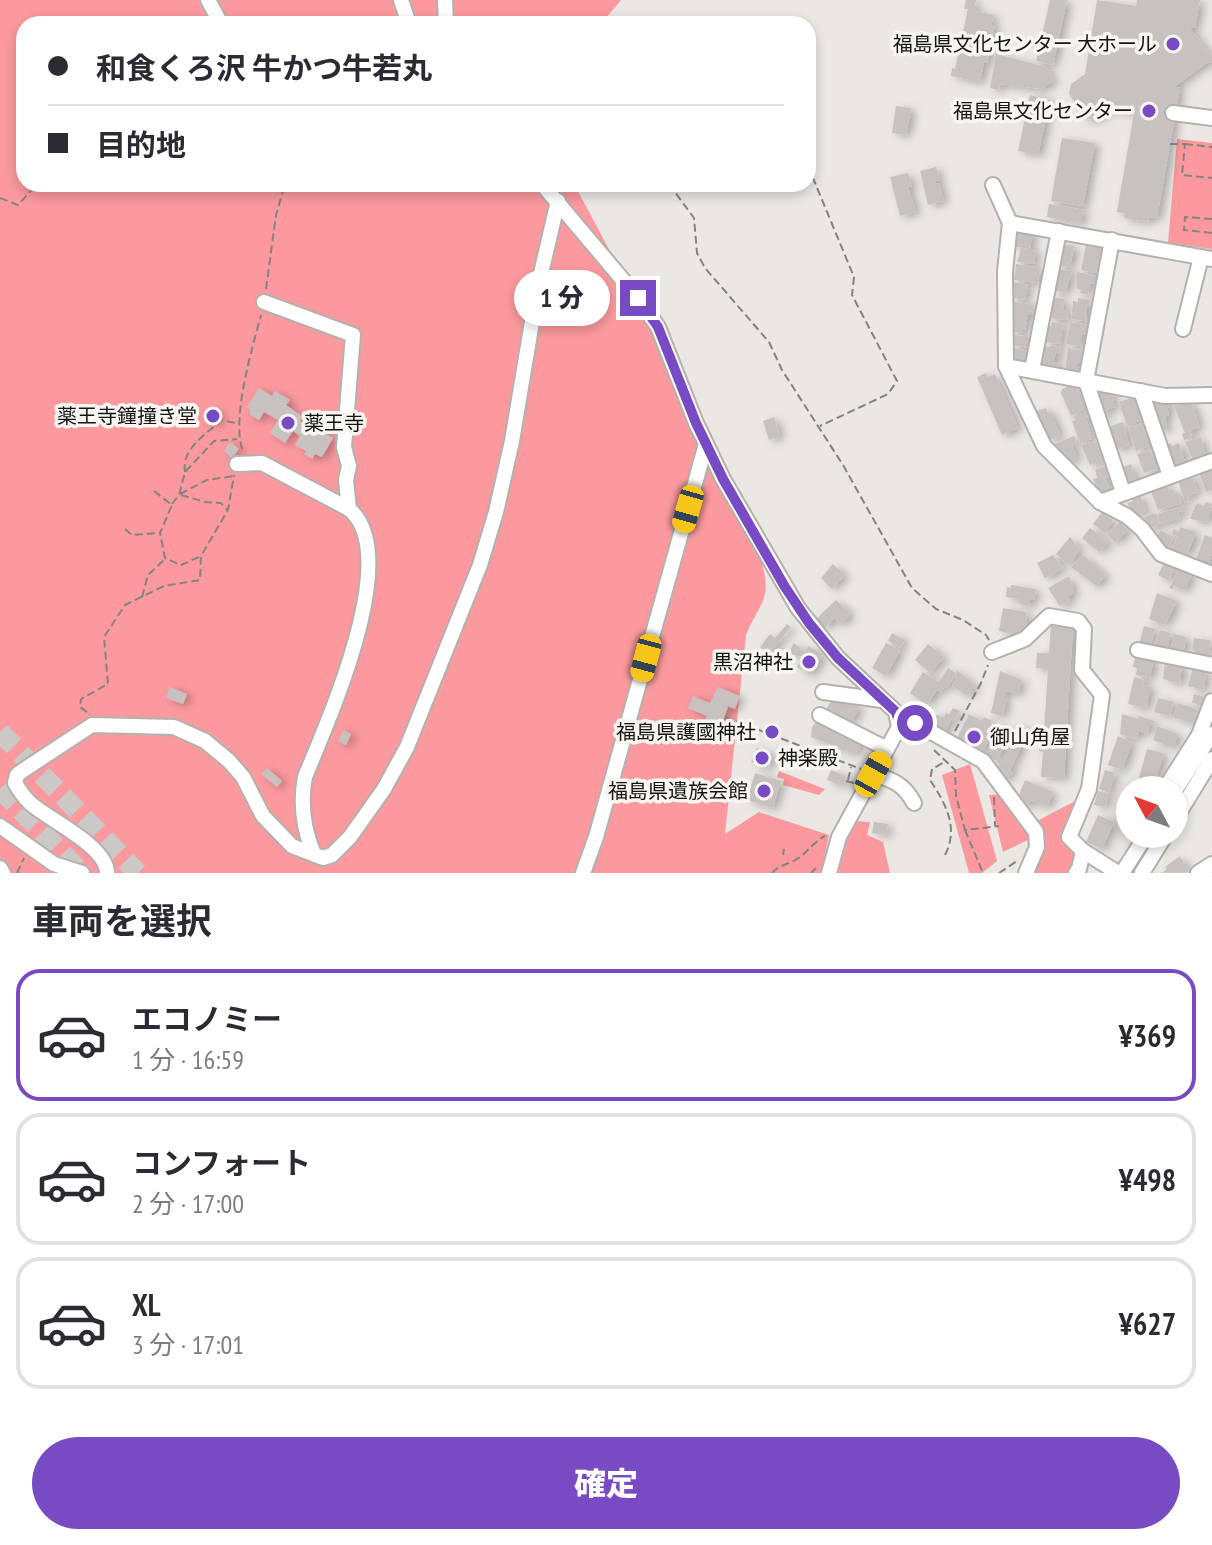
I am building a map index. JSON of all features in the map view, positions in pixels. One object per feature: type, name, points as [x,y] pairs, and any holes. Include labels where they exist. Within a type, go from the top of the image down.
[{"type":"street","points":[[1173,113],[1212,118]]},
{"type":"street","points":[[993,185],[1010,223],[1005,271],[1006,366],[1044,446],[1100,502],[1127,516],[1142,529],[1161,554],[1212,574]]},
{"type":"street","points":[[550,192],[638,298],[658,327],[723,479],[798,608],[838,658],[896,712],[899,727],[822,871]]},
{"type":"street","points":[[107,873],[107,865],[99,855],[29,802],[15,783],[22,771],[92,725],[160,725],[184,730],[205,741],[243,777],[263,816],[292,846],[323,858],[332,855],[350,837],[397,768],[480,565],[496,512],[512,441],[538,286],[558,201]]},
{"type":"street","points":[[1010,223],[1206,258],[1183,329]]},
{"type":"street","points":[[1032,370],[1059,231]]},
{"type":"street","points":[[1112,240],[1086,381],[1123,492]]},
{"type":"street","points":[[264,302],[353,335],[344,447],[349,466],[346,480],[349,509]]},
{"type":"street","points":[[1006,366],[1184,398],[1212,395]]},
{"type":"street","points":[[1141,391],[1170,476]]},
{"type":"street","points":[[583,873],[596,837],[706,444]]},
{"type":"street","points":[[1100,502],[1212,461]]},
{"type":"street","points":[[236,470],[262,463],[349,509],[358,516],[368,543],[369,560],[358,636],[303,786],[303,816],[313,852]]},
{"type":"street","points":[[992,652],[1025,639],[1049,616],[1078,621],[1084,629],[1082,670],[1102,695],[1089,789],[1069,837],[1083,851],[1118,872]]},
{"type":"street","points":[[1138,650],[1212,665]]},
{"type":"street","points":[[823,692],[882,700]]},
{"type":"street","points":[[1173,776],[1199,735],[1212,701]]},
{"type":"street","points":[[820,715],[887,749]]},
{"type":"street","points":[[898,719],[915,723],[983,761],[1036,832],[1037,847],[1026,873]]},
{"type":"street","points":[[1184,776],[1212,734]]},
{"type":"street","points":[[1188,798],[1212,759]]},
{"type":"street","points":[[873,774],[891,779],[906,788],[914,803]]},
{"type":"street","points":[[0,826],[54,864],[82,873]]},
{"type":"street","points":[[1118,872],[1130,848]]},
{"type":"street","points":[[1118,872],[1136,848]]},
{"type":"street","points":[[1142,873],[1157,848]]},
{"type":"street","points":[[1076,873],[1083,851]]},
{"type":"street","points":[[1198,873],[1212,864]]},
{"type":"street","points":[[0,868],[3,873]]},
{"type":"path","points":[[1170,144],[1212,147]]},
{"type":"path","points":[[1185,144],[1182,175],[1212,178]]},
{"type":"path","points":[[816,185],[854,277],[852,295],[897,381],[888,394],[819,426]]},
{"type":"path","points":[[0,198],[18,205],[30,192]]},
{"type":"path","points":[[675,192],[694,218],[697,253],[705,268],[769,342],[788,381],[819,426],[912,588],[936,609],[963,620],[986,635],[992,652],[981,683],[948,742]]},
{"type":"path","points":[[1212,219],[1185,217],[1184,230],[1212,233]]},
{"type":"path","points":[[165,558],[160,533],[179,495],[185,472],[183,462],[189,451],[222,420],[240,424]]},
{"type":"path","points":[[92,725],[90,714],[80,707],[81,699],[108,684],[104,637],[125,605],[164,586],[200,580],[201,556],[228,510],[242,450],[239,439],[214,441],[185,472]]},
{"type":"path","points":[[179,495],[207,480],[236,470]]},
{"type":"path","points":[[154,491],[172,505]]},
{"type":"path","points":[[179,495],[221,503],[228,510]]},
{"type":"path","points":[[125,529],[132,535],[160,533]]},
{"type":"path","points":[[165,558],[181,565],[201,556]]},
{"type":"path","points":[[142,597],[148,575],[165,558]]},
{"type":"path","points":[[725,717],[873,774]]},
{"type":"path","points":[[932,748],[955,770],[956,796],[965,830],[983,873]]},
{"type":"path","points":[[821,766],[826,756]]},
{"type":"path","points":[[945,855],[953,840],[948,808],[930,780],[932,769],[947,761]]},
{"type":"path","points":[[851,766],[847,781],[856,783]]},
{"type":"path","points":[[965,830],[997,827],[993,797]]},
{"type":"path","points":[[772,873],[785,863],[798,859],[822,837],[843,829]]},
{"type":"path","points":[[783,855],[784,849]]},
{"type":"path","points":[[811,873],[822,871]]},
{"type":"shaded area","points":[[0,0],[621,0],[608,16],[16,16],[16,192],[578,192],[663,350],[762,563],[765,576],[765,594],[746,635],[725,834],[759,812],[829,835],[821,873],[0,873]]},
{"type":"shaded area","points":[[1177,139],[1212,143],[1212,249],[1168,243]]},
{"type":"shaded area","points":[[970,764],[997,861],[982,873],[969,873],[942,775]]},
{"type":"shaded area","points":[[779,771],[825,789],[819,795],[783,785],[784,779],[777,777]]},
{"type":"shaded area","points":[[1003,794],[1030,839],[1003,852],[989,795]]},
{"type":"shaded area","points":[[1079,799],[1065,838],[1078,853],[1074,867],[1069,873],[1032,873],[1037,821]]},
{"type":"shaded area","points":[[856,821],[870,822],[867,835],[883,842],[890,873],[836,873]]},
{"type":"building","points":[[966,0],[976,0],[974,11],[994,15],[991,25],[995,25],[980,82],[951,76],[968,9],[964,9]]},
{"type":"building","points":[[1050,0],[1067,0],[1053,65],[1036,61]]},
{"type":"building","name":"福島県文化センター","points":[[1097,0],[1136,6],[1137,0],[1200,0],[1195,28],[1189,27],[1212,56],[1212,63],[1208,62],[1174,87],[1180,88],[1157,218],[1149,217],[1148,222],[1124,218],[1125,213],[1117,212],[1134,113],[1110,110],[1095,120],[1086,119],[1069,94],[1071,84],[1085,74]]},
{"type":"building","points":[[996,54],[1046,67],[1054,80],[1042,89],[1000,84],[999,90],[990,88]]},
{"type":"building","points":[[1030,95],[1050,100],[1038,155],[1018,151]]},
{"type":"building","points":[[896,106],[911,108],[906,135],[892,133]]},
{"type":"building","points":[[1062,138],[1095,143],[1083,206],[1051,201]]},
{"type":"building","points":[[936,167],[940,180],[935,181],[939,183],[944,201],[928,205],[920,171]]},
{"type":"building","points":[[908,173],[912,186],[908,187],[916,212],[900,216],[890,177]]},
{"type":"building","points":[[1049,204],[1084,210],[1081,223],[1047,217]]},
{"type":"building","points":[[1015,229],[1033,232],[1030,249],[1012,246]]},
{"type":"building","points":[[1061,244],[1074,246],[1070,267],[1057,265]]},
{"type":"building","points":[[1086,245],[1102,248],[1096,273],[1081,270]]},
{"type":"building","points":[[1021,249],[1036,251],[1034,264],[1017,262]]},
{"type":"building","points":[[1016,264],[1040,270],[1038,283],[1014,280]]},
{"type":"building","points":[[1057,269],[1072,271],[1065,293],[1053,290]]},
{"type":"building","points":[[1077,272],[1098,276],[1096,284],[1090,283],[1088,295],[1077,289]]},
{"type":"building","points":[[1014,282],[1028,285],[1025,300],[1011,297]]},
{"type":"building","points":[[1051,297],[1064,299],[1063,310],[1068,310],[1067,320],[1049,318]]},
{"type":"building","points":[[1078,298],[1090,300],[1084,321],[1071,319],[1073,301],[1078,302]]},
{"type":"building","points":[[1011,301],[1034,305],[1033,313],[1028,315],[1025,330],[1021,333],[1011,332]]},
{"type":"building","points":[[1052,322],[1063,324],[1060,344],[1045,342],[1048,326]]},
{"type":"building","points":[[1070,322],[1089,325],[1087,335],[1082,334],[1080,346],[1066,344]]},
{"type":"building","points":[[1014,335],[1032,337],[1030,348],[1012,345]]},
{"type":"building","points":[[1044,346],[1061,347],[1060,353],[1056,352],[1054,362],[1059,363],[1058,370],[1040,366]]},
{"type":"building","points":[[1012,348],[1030,351],[1028,364],[1011,361]]},
{"type":"building","points":[[1068,348],[1084,351],[1082,363],[1077,362],[1079,374],[1065,372]]},
{"type":"building","points":[[986,373],[988,377],[995,374],[1018,428],[1002,435],[977,377]]},
{"type":"building","points":[[1075,384],[1084,410],[1071,416],[1061,393],[1062,389]]},
{"type":"building","points":[[1093,387],[1111,390],[1115,407],[1106,410],[1108,417],[1102,419]]},
{"type":"building","name":"薬王寺","points":[[259,388],[272,396],[275,391],[290,400],[286,405],[303,417],[300,422],[333,438],[322,457],[315,454],[312,459],[304,454],[306,451],[295,445],[300,436],[293,431],[285,443],[270,433],[278,420],[264,412],[259,420],[250,415],[247,407]]},
{"type":"building","points":[[1134,397],[1142,420],[1127,426],[1119,402]]},
{"type":"building","points":[[1148,399],[1167,399],[1170,407],[1167,408],[1169,415],[1165,416],[1167,429],[1159,431]]},
{"type":"building","points":[[1191,401],[1200,427],[1190,430],[1192,438],[1184,440],[1182,434],[1185,433],[1174,406]]},
{"type":"building","name":"薬王寺鐘撞き堂","points":[[210,407],[221,413],[216,424],[204,419]]},
{"type":"building","points":[[1046,408],[1048,413],[1051,412],[1060,436],[1050,440],[1047,431],[1041,434],[1034,412]]},
{"type":"building","points":[[1089,411],[1090,415],[1086,417],[1092,439],[1080,443],[1072,421],[1075,420],[1074,416]]},
{"type":"building","points":[[774,417],[780,436],[769,440],[763,421]]},
{"type":"building","points":[[1123,422],[1129,445],[1116,450],[1105,428]]},
{"type":"building","points":[[1142,423],[1149,446],[1136,451],[1128,428]]},
{"type":"building","points":[[1074,436],[1076,443],[1072,445],[1077,458],[1067,463],[1050,446]]},
{"type":"building","points":[[1201,437],[1205,456],[1193,460],[1185,442]]},
{"type":"building","points":[[1096,441],[1102,461],[1090,465],[1081,445]]},
{"type":"building","points":[[230,442],[239,449],[232,458],[224,451]]},
{"type":"building","points":[[1171,443],[1172,446],[1179,443],[1185,462],[1172,467],[1165,445]]},
{"type":"building","points":[[1150,450],[1157,469],[1144,473],[1137,454]]},
{"type":"building","points":[[1131,464],[1136,481],[1129,484],[1120,468]]},
{"type":"building","points":[[1106,466],[1109,476],[1105,477],[1110,492],[1099,493],[1093,479],[1097,478],[1095,470]]},
{"type":"building","points":[[1212,468],[1212,490],[1206,492],[1199,472]]},
{"type":"building","points":[[1192,474],[1198,492],[1188,495],[1189,501],[1185,503],[1178,480]]},
{"type":"building","points":[[1166,483],[1171,494],[1178,492],[1182,504],[1158,510],[1150,489]]},
{"type":"building","points":[[1140,495],[1146,511],[1134,515],[1127,503]]},
{"type":"building","points":[[1206,502],[1212,504],[1207,522],[1190,519],[1195,506],[1198,503],[1204,506]]},
{"type":"building","points":[[1185,505],[1186,510],[1178,512],[1180,518],[1160,524],[1157,514]]},
{"type":"building","points":[[1102,512],[1113,521],[1105,533],[1093,524]]},
{"type":"building","points":[[1156,513],[1159,525],[1148,529],[1144,517]]},
{"type":"building","points":[[1120,522],[1128,530],[1115,543],[1107,534]]},
{"type":"building","points":[[1180,527],[1196,532],[1187,555],[1172,550],[1177,536],[1172,534],[1173,529],[1179,531]]},
{"type":"building","points":[[1090,528],[1108,542],[1099,552],[1082,538]]},
{"type":"building","points":[[1160,530],[1174,537],[1168,548],[1155,540]]},
{"type":"building","points":[[1205,535],[1212,538],[1212,553],[1207,566],[1195,562]]},
{"type":"building","points":[[1070,537],[1080,549],[1069,565],[1056,554]]},
{"type":"building","points":[[1053,555],[1063,568],[1045,578],[1037,563]]},
{"type":"building","points":[[1083,555],[1106,576],[1096,586],[1071,567]]},
{"type":"building","points":[[1165,562],[1175,565],[1169,581],[1158,575]]},
{"type":"building","points":[[833,564],[845,575],[832,589],[821,578]]},
{"type":"building","points":[[1181,567],[1192,572],[1185,591],[1174,586],[1173,589],[1169,588]]},
{"type":"building","points":[[1069,576],[1074,593],[1068,596],[1070,601],[1060,606],[1048,588]]},
{"type":"building","points":[[1011,585],[1036,589],[1029,606],[1019,604],[1020,599],[1006,597],[1007,587],[1011,588]]},
{"type":"building","points":[[1157,593],[1177,601],[1165,625],[1149,619]]},
{"type":"building","points":[[836,600],[851,614],[841,624],[834,618],[825,628],[816,619]]},
{"type":"building","points":[[1003,608],[1026,612],[1027,628],[1023,628],[1022,636],[999,631]]},
{"type":"building","points":[[787,624],[791,627],[769,654],[760,647],[770,634],[775,638]]},
{"type":"building","points":[[1051,624],[1073,626],[1064,778],[1041,777],[1043,752],[1039,751],[1039,746],[1043,746],[1048,669],[1036,668],[1037,653],[1049,653]]},
{"type":"building","points":[[1144,626],[1155,629],[1151,644],[1147,643],[1146,647],[1139,645]]},
{"type":"building","points":[[1160,630],[1171,633],[1167,649],[1163,648],[1162,651],[1154,649]]},
{"type":"building","points":[[892,633],[905,640],[900,648],[888,641]]},
{"type":"building","points":[[1174,634],[1186,637],[1183,654],[1170,651]]},
{"type":"building","points":[[1194,638],[1210,640],[1212,661],[1191,657],[1192,653],[1195,654],[1192,650]]},
{"type":"building","name":"黒沼神社","points":[[794,643],[805,652],[808,646],[823,654],[811,675],[797,667],[802,657],[788,653]]},
{"type":"building","points":[[886,643],[900,650],[886,676],[872,668]]},
{"type":"building","points":[[928,644],[944,657],[930,673],[915,660]]},
{"type":"building","points":[[1136,654],[1154,658],[1150,678],[1136,675],[1137,668],[1133,667]]},
{"type":"building","points":[[1165,661],[1182,664],[1180,684],[1163,679]]},
{"type":"building","points":[[1193,667],[1206,671],[1204,690],[1188,686]]},
{"type":"building","points":[[948,668],[956,673],[958,671],[975,685],[967,696],[952,686],[957,678],[955,676],[947,688],[945,686],[941,692],[937,690],[927,705],[910,693],[923,672],[939,682]]},
{"type":"building","points":[[1000,671],[1022,680],[1018,694],[1006,691],[1003,699],[1007,700],[1002,716],[991,713]]},
{"type":"building","points":[[1134,677],[1144,680],[1143,685],[1151,687],[1146,708],[1128,704]]},
{"type":"building","points":[[170,687],[187,694],[183,704],[166,698]]},
{"type":"building","points":[[718,687],[740,696],[735,709],[724,705],[728,707],[722,723],[717,722],[727,726],[723,737],[702,728],[707,716],[688,708],[693,696],[710,703]]},
{"type":"building","points":[[1194,694],[1205,697],[1203,706],[1192,703]]},
{"type":"building","points":[[834,697],[860,707],[851,723],[826,709]]},
{"type":"building","points":[[1158,698],[1174,702],[1170,716],[1154,712]]},
{"type":"building","points":[[1178,703],[1199,710],[1194,724],[1173,717]]},
{"type":"building","points":[[953,708],[960,711],[955,720],[952,718],[944,734],[927,726],[933,714],[944,717]]},
{"type":"building","name":"御山角屋","points":[[969,714],[982,721],[984,717],[992,721],[987,731],[992,734],[982,753],[956,740]]},
{"type":"building","points":[[1122,714],[1155,721],[1154,725],[1150,724],[1147,734],[1139,731],[1137,739],[1120,734]]},
{"type":"building","points":[[817,721],[861,738],[861,746],[854,754],[811,737],[812,727]]},
{"type":"building","points":[[1000,724],[1008,728],[1002,740],[1007,742],[998,758],[1004,761],[1009,751],[1005,749],[1018,724],[1029,730],[1010,770],[1013,774],[1001,780],[994,768],[1000,765],[987,753]]},
{"type":"building","points":[[1157,726],[1178,734],[1173,748],[1153,740]]},
{"type":"building","points":[[343,730],[351,734],[346,745],[338,741]]},
{"type":"building","points":[[1118,736],[1132,743],[1122,770],[1108,765]]},
{"type":"building","name":"神楽殿","points":[[757,748],[773,754],[768,768],[751,762]]},
{"type":"building","points":[[1147,749],[1164,753],[1157,776],[1140,776]]},
{"type":"building","points":[[267,768],[282,781],[277,787],[261,774]]},
{"type":"building","points":[[831,770],[847,777],[843,786],[827,780]]},
{"type":"building","points":[[1105,770],[1115,773],[1109,793],[1099,789]]},
{"type":"building","name":"福島県遺族会館","points":[[755,773],[781,781],[773,808],[747,800]]},
{"type":"building","points":[[1025,780],[1053,792],[1047,807],[1030,800],[1027,807],[1016,802]]},
{"type":"building","points":[[1098,791],[1108,794],[1105,807],[1094,805]]},
{"type":"building","points":[[1098,815],[1114,822],[1102,849],[1086,842]]},
{"type":"building","points":[[874,822],[888,824],[886,835],[872,833]]},
{"type":"building","points":[[1180,856],[1189,872],[1162,873],[1167,869],[1165,867]]},
{"type":"tunnel","points":[[0,732],[138,873]]},
{"type":"tunnel","points":[[0,789],[82,873]]},
{"type":"place","name":"福島県文化センター 大ホール","points":[[1173,44]]},
{"type":"place","name":"福島県文化センター","points":[[1149,111]]},
{"type":"place","name":"薬王寺鐘撞き堂","points":[[213,416]]},
{"type":"place","name":"薬王寺","points":[[288,423]]},
{"type":"place","name":"黒沼神社","points":[[809,662]]},
{"type":"place","name":"福島県護國神社","points":[[772,732]]},
{"type":"place","name":"御山角屋","points":[[974,737]]},
{"type":"place","name":"神楽殿","points":[[762,758]]},
{"type":"place","name":"福島県遺族会館","points":[[764,791]]},
{"type":"route","points":[[638,298],[658,327],[696,423],[723,479],[798,608],[838,658],[896,712],[898,719],[915,723]]}]
